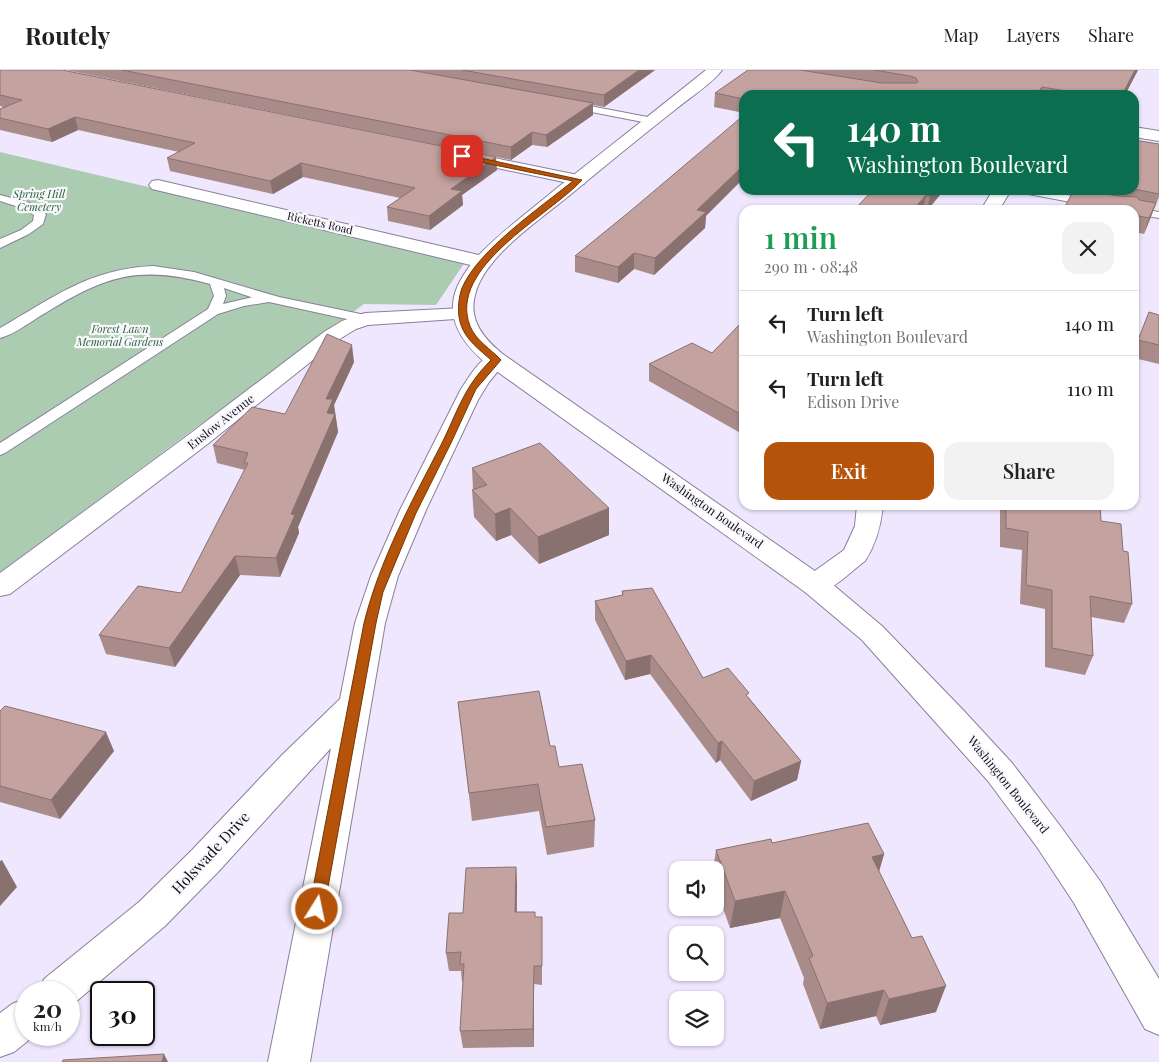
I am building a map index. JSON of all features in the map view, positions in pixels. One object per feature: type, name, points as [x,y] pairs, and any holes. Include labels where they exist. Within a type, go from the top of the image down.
[{"type":"street","name":"Washington Boulevard","points":[[715,70],[578,180],[520,228],[483,262],[467,287],[463,299],[463,314],[466,327],[473,338],[496,360],[815,585],[872,633],[954,719],[1000,772],[1049,837],[1086,892],[1159,1016]]},
{"type":"street","points":[[1139,133],[1159,136]]},
{"type":"street","points":[[443,152],[578,180]]},
{"type":"street","name":"Ricketts Road","points":[[158,184],[483,262]]},
{"type":"street","name":"Enslow Avenue","points":[[0,587],[196,441],[331,336],[349,325],[364,319],[463,314]]},
{"type":"street","points":[[289,1062],[377,592],[389,560],[471,389],[479,377],[496,360]]},
{"type":"street","points":[[815,585],[855,555],[868,526],[870,510]]},
{"type":"street","name":"Holswade Drive","points":[[71,981],[152,914],[206,861],[294,764],[355,704]]},
{"type":"street","points":[[0,1038],[15,1026]]},
{"type":"lane","points":[[555,103],[652,121]]},
{"type":"lane","points":[[1050,195],[1105,205]]},
{"type":"lane","points":[[0,198],[24,204],[35,209],[40,214],[39,222],[0,244]]},
{"type":"lane","points":[[1139,211],[1159,215]]},
{"type":"lane","points":[[0,334],[83,287],[97,280],[125,271],[164,270],[277,300],[364,319]]},
{"type":"lane","points":[[213,311],[220,296],[216,283]]},
{"type":"lane","points":[[0,450],[213,311],[243,302],[277,300]]},
{"type":"green space","name":"Forest Lawn Memorial Gardens","points":[[0,152],[465,262],[436,305],[364,304],[0,572]]},
{"type":"building","points":[[0,70],[62,70],[496,157],[451,189],[462,191],[429,216],[387,207],[415,188],[301,163],[270,181],[167,158],[195,143],[75,117],[48,129],[0,118],[0,109],[22,100],[0,95]]},
{"type":"building","points":[[122,70],[410,70],[593,103],[546,135],[532,132],[511,147]]},
{"type":"building","points":[[462,70],[639,70],[604,95]]},
{"type":"building","points":[[748,70],[800,70],[882,83],[916,83],[918,82],[916,78],[910,76],[874,70],[1135,70],[1125,90],[1060,90],[1042,87],[1040,90],[739,90],[739,98],[715,93]]},
{"type":"building","points":[[739,119],[739,170],[697,210],[706,212],[655,258],[634,253],[618,267],[575,256]]},
{"type":"building","points":[[1139,141],[1159,144],[1159,194],[1139,190]]},
{"type":"building","points":[[868,195],[926,195],[917,205],[859,205]]},
{"type":"building","points":[[1071,195],[1137,197],[1139,200],[1156,203],[1149,218],[1139,216],[1139,205],[1066,205]]},
{"type":"building","points":[[1149,312],[1159,315],[1159,345],[1139,340]]},
{"type":"building","points":[[739,325],[739,413],[649,364],[692,343],[712,353]]},
{"type":"building","points":[[327,334],[352,345],[326,399],[333,399],[327,413],[335,414],[291,514],[295,515],[276,558],[235,556],[169,648],[99,635],[138,586],[181,593],[248,463],[244,463],[248,453],[213,445],[252,407],[285,414]]},
{"type":"building","points":[[540,443],[609,508],[538,537],[510,508],[495,514],[472,490],[487,485],[472,468]]},
{"type":"building","points":[[1006,510],[1100,510],[1101,521],[1121,524],[1123,551],[1128,552],[1132,604],[1090,596],[1093,656],[1052,648],[1052,590],[1026,585],[1028,532],[1006,528]]},
{"type":"building","points":[[652,588],[703,678],[728,668],[749,693],[746,695],[801,761],[754,781],[722,741],[718,743],[651,655],[626,661],[595,601],[623,595],[622,591]]},
{"type":"building","points":[[539,691],[550,746],[555,746],[559,767],[582,764],[595,820],[546,827],[538,784],[469,793],[458,702]]},
{"type":"building","points":[[5,706],[106,732],[51,800],[0,786],[0,711]]},
{"type":"building","points":[[868,823],[884,854],[872,857],[912,938],[922,936],[946,986],[889,999],[884,990],[827,1003],[809,958],[813,956],[785,891],[735,901],[724,871],[724,861],[720,861],[716,850],[771,839],[772,843]]},
{"type":"building","points":[[516,867],[515,912],[535,912],[535,917],[542,917],[542,966],[534,966],[533,1029],[460,1031],[464,964],[460,964],[461,952],[446,953],[449,913],[463,913],[466,868]]},
{"type":"building","points":[[164,1054],[162,1062],[62,1062],[63,1060]]},
{"type":"route","points":[[317,909],[377,592],[410,513],[471,389],[479,377],[496,360],[473,338],[466,327],[463,314],[463,299],[467,287],[483,262],[497,248],[578,180],[462,156]]},
{"type":"park label","name":"Spring Hill Cemetery","points":[[39,200]]}]
